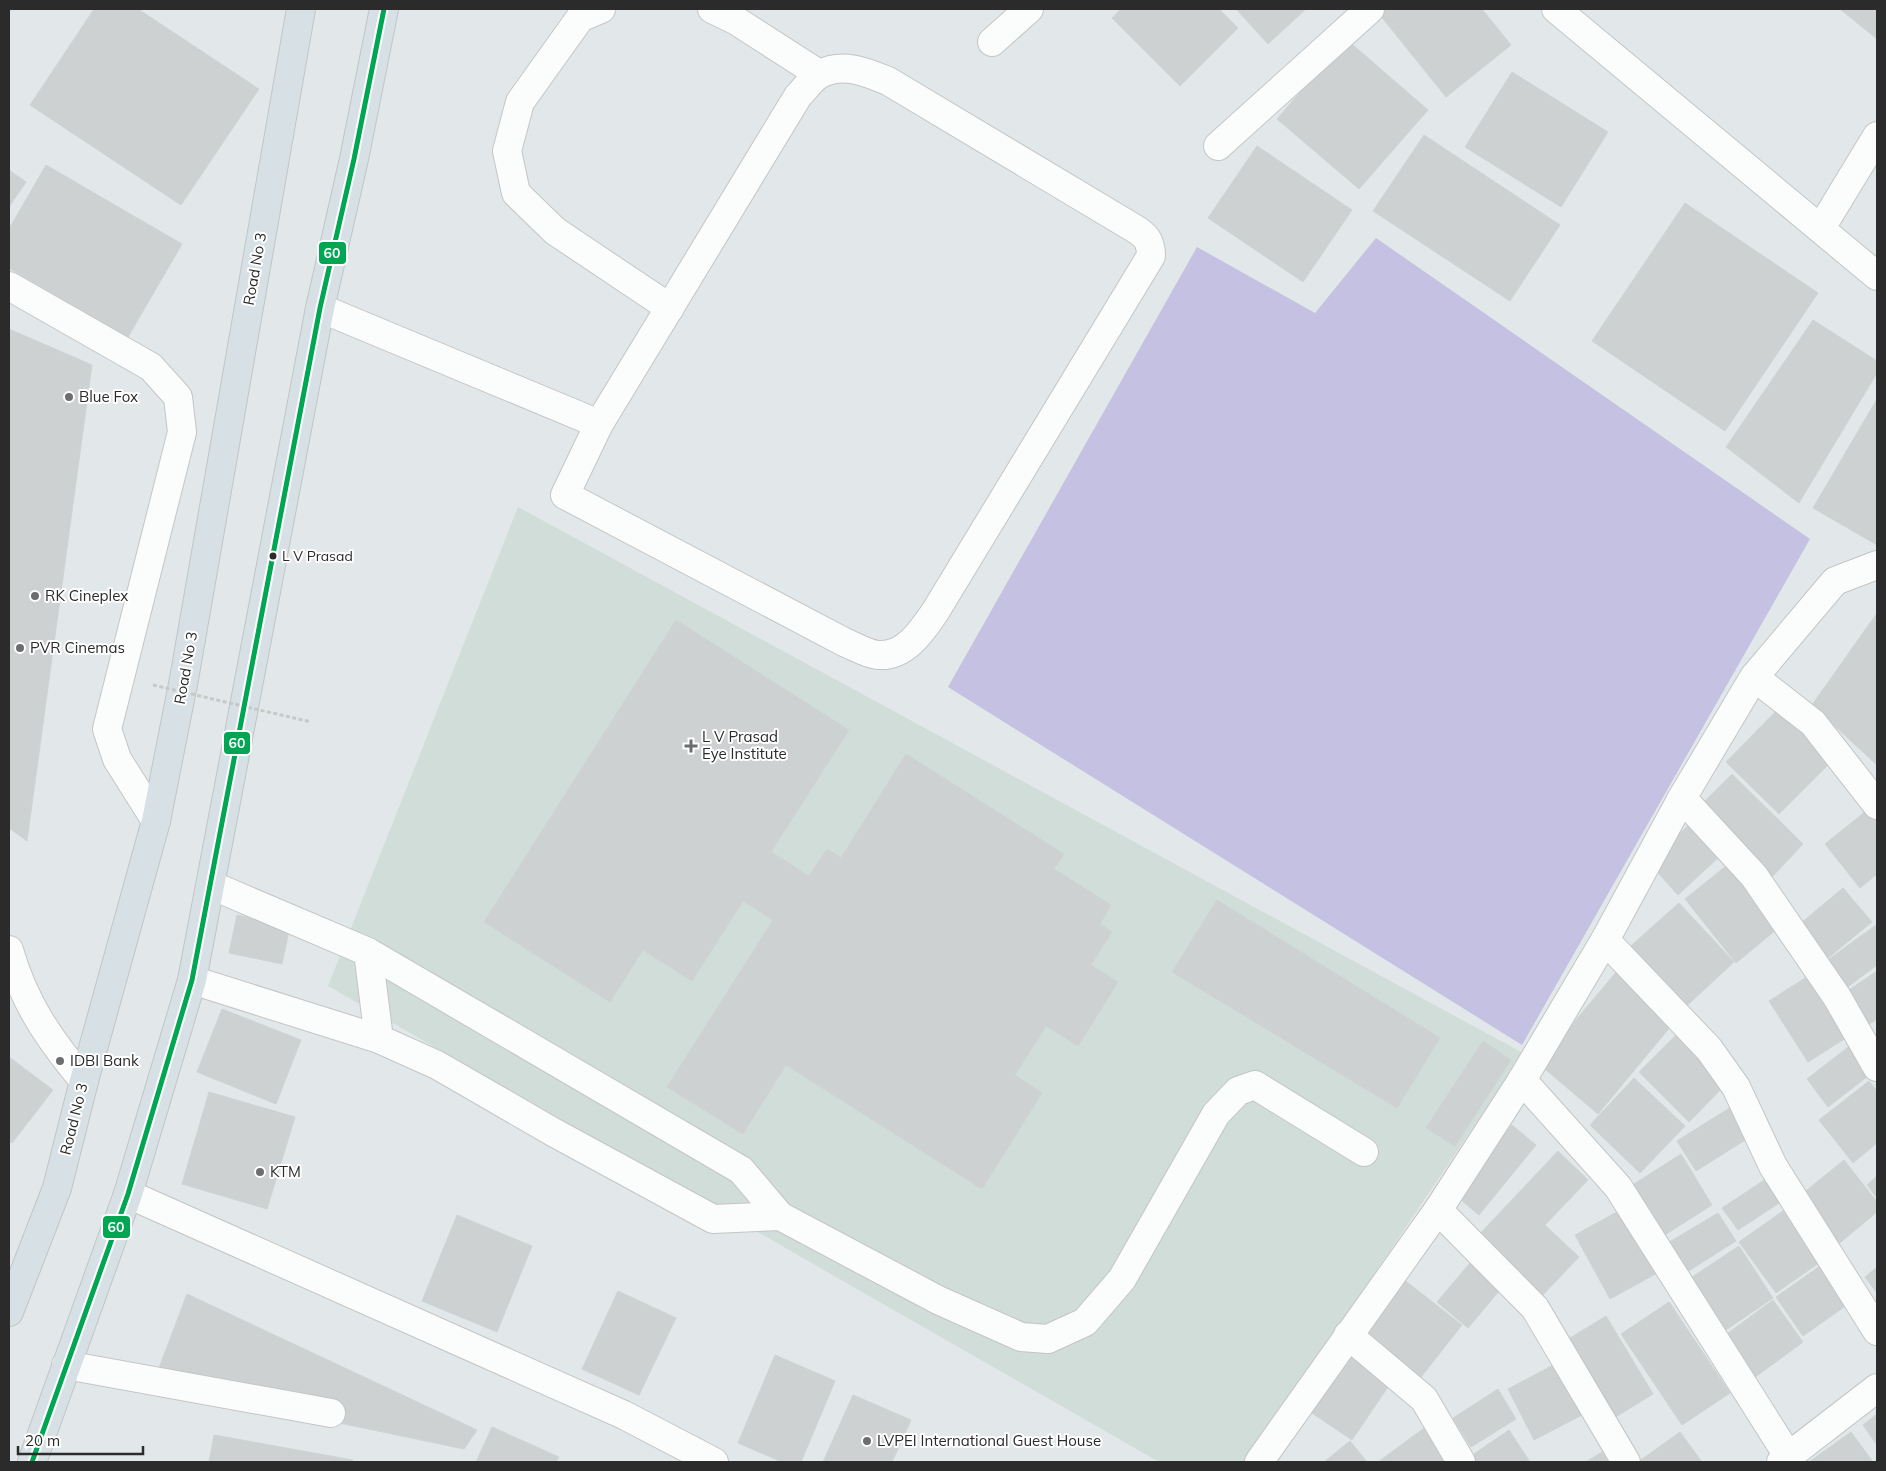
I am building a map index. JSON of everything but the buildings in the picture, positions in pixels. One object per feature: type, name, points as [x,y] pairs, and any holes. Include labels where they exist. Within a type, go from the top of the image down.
[{"type":"main road","name":"Road No 3","points":[[9,1312],[57,1188],[84,1081],[156,821],[184,679],[300,9]]},
{"type":"main road","points":[[32,1462],[128,1194],[192,980],[320,308],[354,159],[384,9]]},
{"type":"street","points":[[602,9],[580,18],[520,102],[507,151],[508,159],[516,193],[554,231],[670,308]]},
{"type":"street","points":[[712,9],[736,20],[819,74]]},
{"type":"street","points":[[992,42],[1029,9]]},
{"type":"street","points":[[1218,146],[1370,9]]},
{"type":"street","points":[[1556,9],[1877,276]]},
{"type":"street","points":[[856,68],[888,81],[1145,235],[1151,244],[1151,256],[936,612],[918,635],[900,650],[878,655],[844,642],[565,495],[600,424],[670,308],[798,96],[819,74],[836,69],[856,68]]},
{"type":"street","points":[[1821,228],[1877,136]]},
{"type":"street","points":[[9,286],[151,367],[178,397],[182,432],[107,729],[117,759],[156,821]]},
{"type":"street","points":[[320,308],[600,424]]},
{"type":"street","points":[[1265,1460],[1348,1335],[1438,1210],[1522,1080],[1605,940],[1682,798],[1754,677],[1835,581],[1876,567]]},
{"type":"street","points":[[1754,677],[1813,723],[1877,805]]},
{"type":"street","points":[[1682,798],[1754,876],[1837,997],[1877,1067]]},
{"type":"street","points":[[211,885],[368,952],[742,1170],[780,1216],[938,1300],[1022,1337],[1048,1338],[1085,1322],[1122,1279],[1216,1114],[1238,1091],[1255,1085],[1364,1152]]},
{"type":"street","points":[[1605,940],[1709,1049],[1736,1087],[1773,1166],[1877,1331]]},
{"type":"street","points":[[9,950],[18,981],[38,1020],[54,1045],[84,1081]]},
{"type":"street","points":[[368,952],[379,1039]]},
{"type":"street","points":[[192,980],[379,1039],[437,1066],[713,1219],[780,1216]]},
{"type":"street","points":[[1522,1080],[1618,1187],[1787,1461],[1877,1388]]},
{"type":"street","points":[[128,1194],[624,1414],[714,1462]]},
{"type":"street","points":[[1438,1210],[1535,1308],[1626,1462]]},
{"type":"street","points":[[1348,1335],[1424,1399],[1461,1462]]},
{"type":"street","points":[[66,1365],[331,1413]]},
{"type":"path","points":[[153,685],[311,722]]},
{"type":"shaded area","points":[[1376,238],[1810,539],[1522,1045],[948,687],[1197,247],[1315,313]]},
{"type":"shaded area","name":"L V Prasad Eye Institute","points":[[518,507],[1523,1053],[1248,1462],[1159,1462],[328,986]]},
{"type":"transit line","name":"60","points":[[32,1462],[128,1194],[192,980],[320,308],[354,159],[384,9]]},
{"type":"place","name":"Blue Fox","points":[[69,397]]},
{"type":"place","name":"L V Prasad","points":[[273,556]]},
{"type":"place","name":"RK Cineplex","points":[[35,596]]},
{"type":"place","name":"PVR Cinemas","points":[[20,648]]},
{"type":"place","name":"L V Prasad Eye Institute","points":[[691,746]]},
{"type":"place","name":"IDBI Bank","points":[[60,1061]]},
{"type":"place","name":"KTM","points":[[260,1172]]},
{"type":"place","name":"LVPEI International Guest House","points":[[867,1441]]}]
